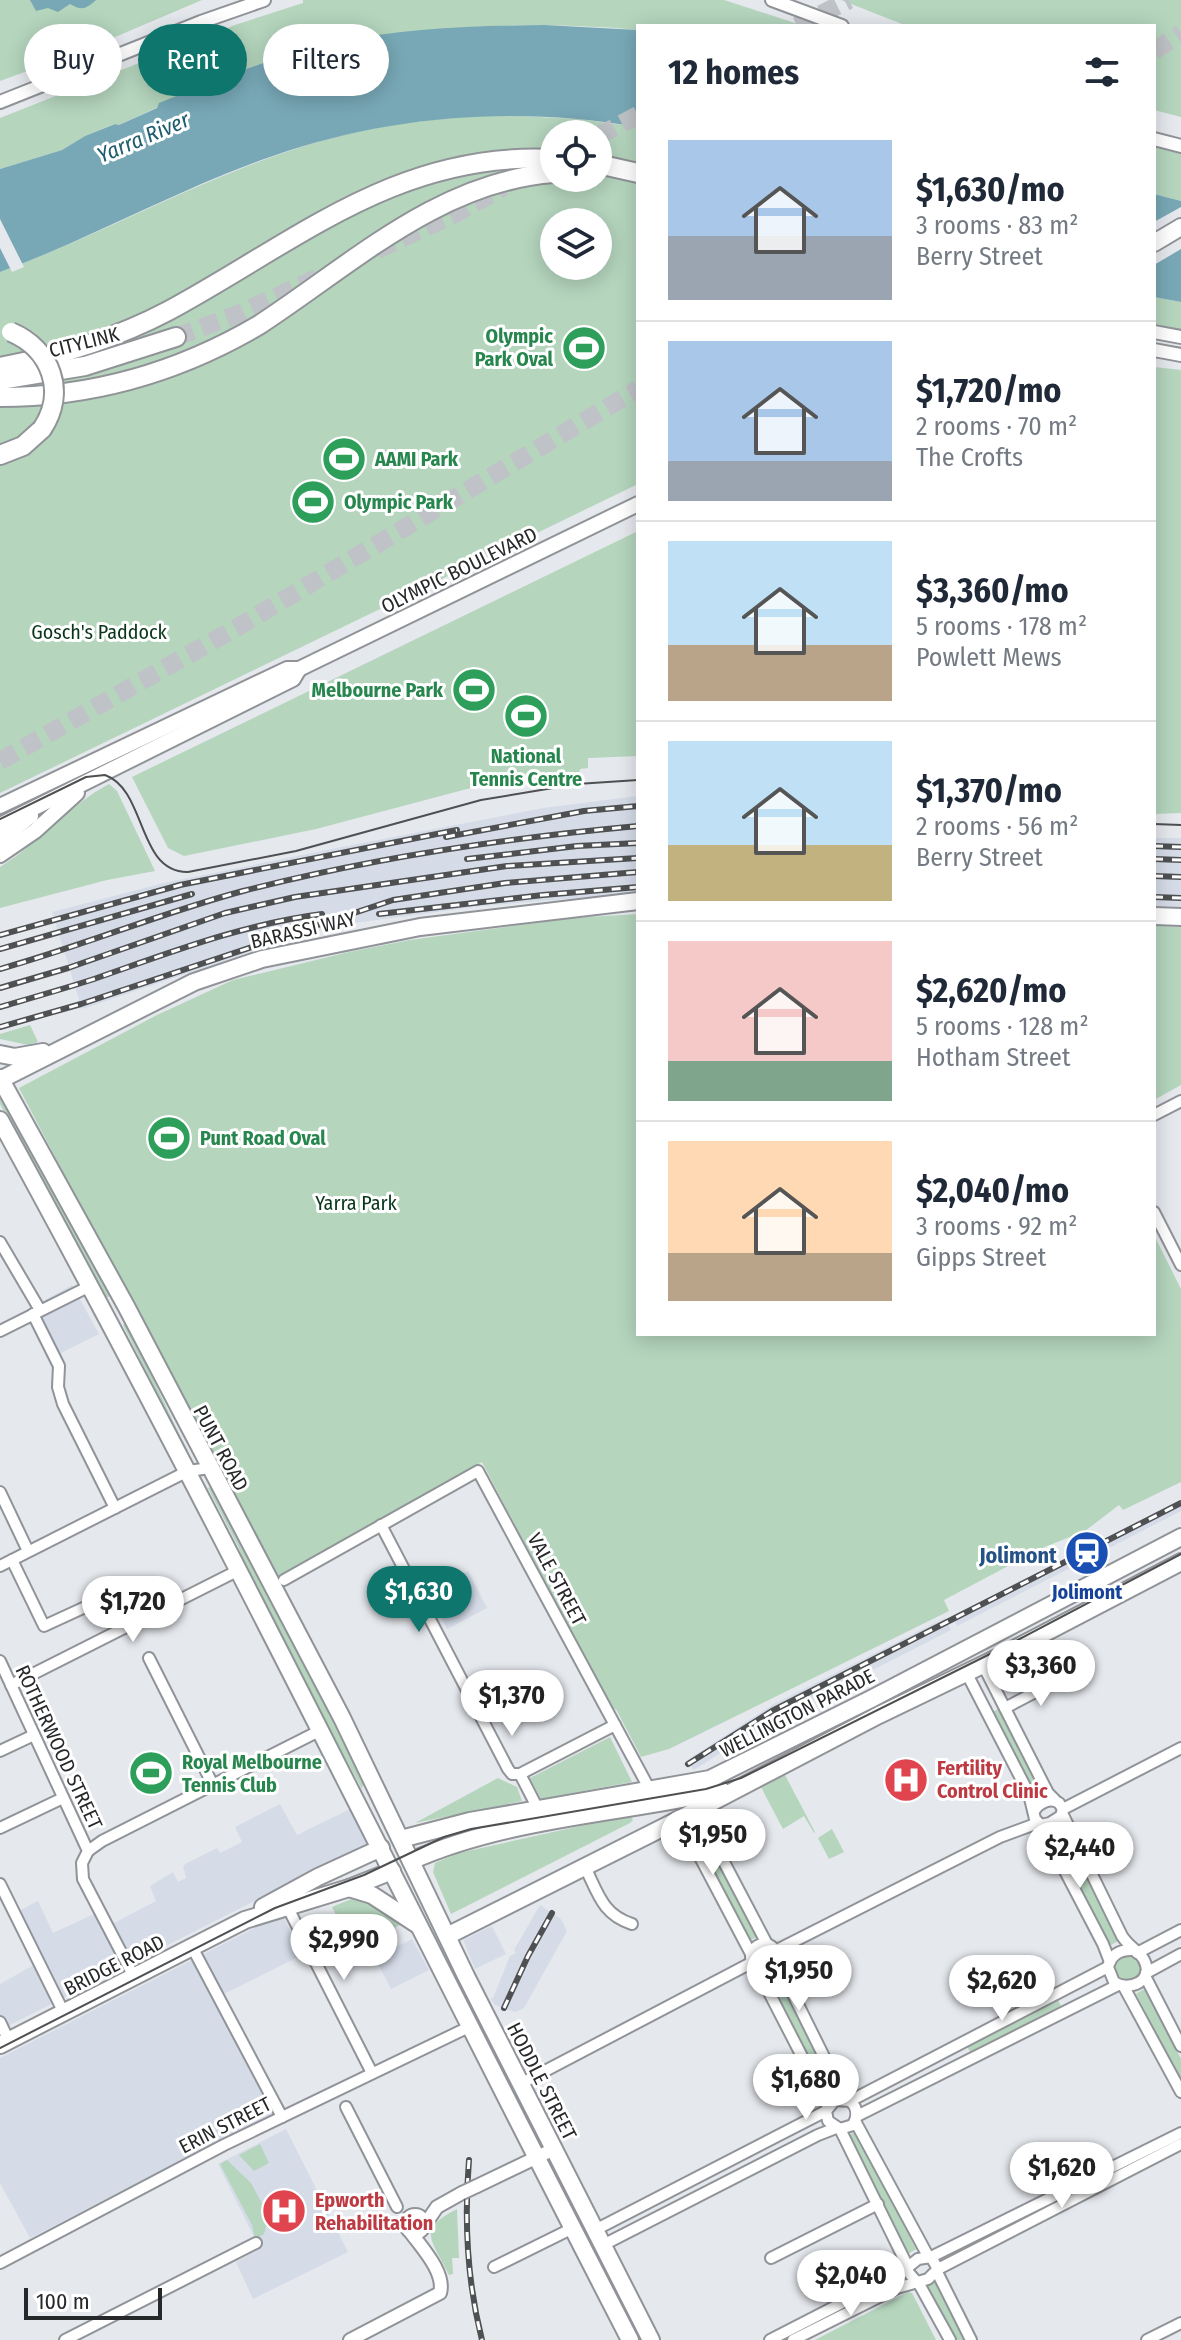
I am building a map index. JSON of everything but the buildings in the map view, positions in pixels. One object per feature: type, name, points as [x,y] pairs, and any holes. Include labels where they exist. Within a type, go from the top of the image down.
[{"type":"highway","points":[[0,367],[68,351],[142,324],[338,211],[400,183],[484,162],[540,160]]},
{"type":"highway","points":[[612,168],[636,174]]},
{"type":"highway","points":[[612,173],[636,174]]},
{"type":"highway","points":[[0,397],[68,394],[121,383],[179,365],[259,325],[422,215],[456,197],[497,182],[540,175]]},
{"type":"highway","points":[[0,455],[23,446],[42,429],[54,400],[52,374],[45,359],[35,346],[6,330]]},
{"type":"highway","name":"CITYLINK","points":[[0,380],[85,366],[176,337]]},
{"type":"main road","points":[[1156,242],[1181,227]]},
{"type":"main road","name":"OLYMPIC BOULEVARD","points":[[0,806],[287,669],[299,669],[636,506]]},
{"type":"main road","name":"OLYMPIC BOULEVARD","points":[[0,825],[90,783],[293,679],[299,669]]},
{"type":"main road","points":[[0,840],[92,763]]},
{"type":"main road","points":[[0,855],[48,820],[90,783]]},
{"type":"main road","points":[[36,789],[45,792],[49,800],[48,820]]},
{"type":"main road","name":"BARASSI WAY","points":[[0,1079],[194,982],[262,959],[420,927],[636,901]]},
{"type":"main road","points":[[1156,916],[1181,917]]},
{"type":"main road","points":[[0,1054],[15,1057],[56,1051]]},
{"type":"main road","name":"PUNT ROAD","points":[[0,1079],[126,1306],[401,1839]]},
{"type":"main road","name":"PUNT ROAD","points":[[1,1126],[188,1471],[392,1871]]},
{"type":"main road","name":"WELLINGTON PARADE","points":[[447,1936],[754,1780],[875,1707],[956,1653],[1181,1537]]},
{"type":"main road","name":"WELLINGTON PARADE","points":[[653,1796],[710,1779],[875,1707],[983,1665],[1181,1562]]},
{"type":"main road","points":[[972,1644],[983,1665]]},
{"type":"main road","points":[[956,1653],[966,1672]]},
{"type":"main road","points":[[357,1802],[367,1793],[373,1780]]},
{"type":"main road","name":"WELLINGTON PARADE","points":[[401,1839],[455,1824],[541,1816],[653,1796],[719,1791],[754,1780]]},
{"type":"main road","name":"WELLINGTON PARADE","points":[[392,1871],[411,1861],[541,1816]]},
{"type":"main road","name":"BRIDGE ROAD","points":[[2,2044],[245,1920],[272,1901],[401,1839]]},
{"type":"main road","name":"HODDLE STREET","points":[[401,1839],[651,2340]]},
{"type":"main road","name":"BRIDGE ROAD","points":[[245,1920],[349,1888],[392,1871]]},
{"type":"main road","name":"HODDLE STREET","points":[[392,1871],[630,2340]]},
{"type":"main road","points":[[349,1888],[368,1893],[433,1936],[447,1936]]},
{"type":"street","points":[[122,54],[264,0]]},
{"type":"street","points":[[772,0],[837,24]]},
{"type":"street","points":[[0,102],[24,93]]},
{"type":"street","points":[[0,112],[26,96]]},
{"type":"street","points":[[1156,140],[1181,146]]},
{"type":"street","points":[[1156,332],[1181,337]]},
{"type":"street","points":[[1156,350],[1181,355]]},
{"type":"street","points":[[1156,1114],[1181,1101]]},
{"type":"street","points":[[1156,1216],[1181,1265]]},
{"type":"street","points":[[0,1242],[36,1312],[59,1366],[58,1387],[63,1404],[115,1508]]},
{"type":"street","points":[[0,1331],[90,1286]]},
{"type":"street","points":[[0,1566],[188,1471],[210,1468]]},
{"type":"street","name":"VALE STREET","points":[[381,1525],[478,1471],[653,1796]]},
{"type":"street","points":[[0,1492],[28,1551]]},
{"type":"street","points":[[284,1580],[381,1525],[510,1772],[520,1774],[615,1725]]},
{"type":"street","points":[[12,1560],[44,1626],[94,1603]]},
{"type":"street","points":[[11,1685],[239,1570]]},
{"type":"street","points":[[149,1658],[213,1785]]},
{"type":"street","name":"ROTHERWOOD STREET","points":[[0,1661],[3,1675],[11,1685],[88,1851],[82,1863],[83,1879],[134,1977]]},
{"type":"street","points":[[983,1665],[1134,1951],[1145,1961],[1146,1974],[1181,2046]]},
{"type":"street","points":[[966,1672],[1029,1794],[1036,1819],[1103,1944],[1110,1978],[1121,1986],[1181,2092]]},
{"type":"street","points":[[985,1711],[1060,1679]]},
{"type":"street","points":[[88,1851],[102,1841],[321,1730]]},
{"type":"street","points":[[0,1751],[34,1735]]},
{"type":"street","points":[[1036,1819],[1040,1804],[1060,1806],[1181,1748]]},
{"type":"street","points":[[520,1774],[541,1816]]},
{"type":"street","points":[[0,1828],[63,1798]]},
{"type":"street","points":[[522,2083],[753,1962],[769,1967],[776,1955],[1036,1819],[1053,1822],[1060,1806]]},
{"type":"street","points":[[703,1807],[702,1818],[714,1842],[767,1944],[776,1955],[848,2100],[856,2107],[856,2118],[938,2270],[971,2340]]},
{"type":"street","points":[[676,1821],[697,1851],[827,2109],[828,2121],[838,2129],[878,2204],[910,2276],[917,2281],[950,2340]]},
{"type":"street","points":[[697,1851],[714,1842]]},
{"type":"street","points":[[585,1867],[609,1911],[632,1924]]},
{"type":"street","points":[[0,1884],[64,2013]]},
{"type":"street","points":[[287,1906],[372,2073]]},
{"type":"street","points":[[599,2238],[827,2109],[835,2100],[848,2100],[959,2044],[1109,1964],[1118,1952],[1134,1951],[1181,1930]]},
{"type":"street","points":[[753,1962],[757,1947],[767,1944]]},
{"type":"street","points":[[192,1947],[282,2117]]},
{"type":"street","points":[[599,2238],[838,2129],[849,2127],[856,2118],[966,2060],[1121,1986],[1137,1985],[1146,1974],[1181,1954]]},
{"type":"street","points":[[0,2022],[2,2044]]},
{"type":"street","name":"ERIN STREET","points":[[0,2263],[282,2117],[471,2026]]},
{"type":"street","points":[[959,2044],[966,2060]]},
{"type":"street","points":[[893,2077],[901,2093]]},
{"type":"street","points":[[346,2107],[397,2207]]},
{"type":"street","points":[[775,2339],[795,2336],[918,2259],[1028,2214],[1181,2133]]},
{"type":"street","points":[[1068,2194],[1181,2144]]},
{"type":"street","points":[[350,2340],[435,2297],[441,2290],[440,2280],[426,2252],[409,2230],[407,2223],[411,2216],[554,2149]]},
{"type":"street","points":[[409,2230],[416,2233],[424,2227],[434,2209],[445,2201]]},
{"type":"street","points":[[771,2258],[878,2204]]},
{"type":"street","points":[[806,2327],[928,2279],[1028,2214]]},
{"type":"street","points":[[411,2216],[420,2216],[426,2252]]},
{"type":"street","points":[[494,2267],[573,2228]]},
{"type":"street","points":[[65,2340],[256,2243]]},
{"type":"street","points":[[1147,2340],[1181,2323]]},
{"type":"shaded area","points":[[636,796],[636,893],[482,906],[354,923],[299,935],[82,1009],[52,912],[164,883],[543,808]]},
{"type":"shaded area","points":[[1156,838],[1181,838],[1181,907],[1156,907]]},
{"type":"shaded area","points":[[72,1285],[99,1334],[59,1354],[31,1308]]},
{"type":"shaded area","points":[[1181,1500],[1181,1511],[957,1626],[952,1616]]},
{"type":"shaded area","points":[[468,1571],[487,1608],[447,1629],[428,1592]]},
{"type":"shaded area","points":[[945,1618],[951,1630],[761,1727],[694,1770],[686,1761],[772,1705]]},
{"type":"shaded area","points":[[280,1804],[297,1835],[350,1809],[367,1844],[0,2030],[0,1984],[39,1962],[15,1913],[38,1901],[53,1933],[103,1910],[112,1924],[156,1901],[150,1886],[173,1872],[178,1882],[186,1878],[183,1866],[187,1863],[217,1848],[220,1853],[242,1842],[235,1827]]},
{"type":"shaded area","points":[[540,1905],[561,1919],[567,1931],[524,2008],[515,2012],[495,2005],[490,1998],[493,1998],[510,1956],[516,1953],[514,1950]]},
{"type":"shaded area","points":[[282,1914],[302,1955],[226,1993],[214,1991],[277,2112],[30,2238],[0,2183],[0,2058]]},
{"type":"shaded area","points":[[492,1926],[506,1954],[475,1969],[463,1940]]},
{"type":"shaded area","points":[[412,1939],[429,1970],[391,1989],[375,1958]]},
{"type":"shaded area","name":"Epworth Rehabilitation","points":[[286,2129],[348,2252],[253,2299],[236,2262],[260,2249],[218,2164]]},
{"type":"green space","points":[[0,0],[202,0],[146,24],[138,24],[138,27],[122,34],[122,24],[24,24],[24,72],[0,81]]},
{"type":"green space","points":[[303,0],[724,0],[798,24],[636,24],[636,30],[553,25],[497,26],[389,34],[389,24],[263,24],[263,64],[247,69],[247,24],[238,24],[303,3]]},
{"type":"green space","points":[[841,0],[1181,0],[1181,117],[1156,111],[1156,24],[902,24]]},
{"type":"green space","points":[[138,63],[138,96],[178,96],[119,125],[114,124],[85,136],[62,150],[0,169],[0,118],[56,96],[122,96],[122,70]]},
{"type":"green space","name":"Olympic Park","points":[[500,115],[587,120],[540,120],[540,192],[612,192],[612,123],[636,127],[636,485],[0,793],[0,272],[274,156],[360,131],[406,123]]},
{"type":"green space","points":[[1156,148],[1181,154],[1181,201],[1156,195]]},
{"type":"green space","points":[[1156,297],[1181,302],[1181,331],[1156,325]]},
{"type":"green space","points":[[1156,367],[1181,370],[1181,813],[1156,814]]},
{"type":"green space","name":"Melbourne Park","points":[[636,532],[636,756],[588,758],[588,768],[580,769],[579,774],[482,785],[316,829],[184,856],[168,848],[132,777]]},
{"type":"green space","points":[[109,784],[117,791],[155,871],[0,908],[0,867],[81,802]]},
{"type":"green space","name":"Yarra Park","points":[[636,914],[636,1336],[1156,1336],[1156,1239],[1181,1289],[1181,1482],[1123,1510],[1119,1505],[1085,1531],[1042,1548],[944,1600],[949,1611],[669,1749],[641,1757],[616,1709],[612,1710],[482,1462],[276,1579],[19,1088],[157,1015],[233,980],[410,940],[573,918]]},
{"type":"green space","points":[[1156,926],[1181,927],[1181,1085],[1156,1099]]},
{"type":"green space","points":[[30,1025],[38,1042],[28,1045],[0,1039],[0,1034]]},
{"type":"green space","points":[[0,1094],[111,1296],[105,1298],[0,1104]]},
{"type":"green space","points":[[126,1323],[188,1451],[186,1452],[123,1325]]},
{"type":"green space","points":[[210,1487],[324,1702],[363,1784],[362,1789],[252,1585],[238,1546]]},
{"type":"green space","points":[[1000,1708],[1040,1786],[1032,1791],[991,1713]]},
{"type":"green space","points":[[610,1737],[632,1782],[541,1799],[530,1778]]},
{"type":"green space","points":[[785,1775],[814,1833],[804,1816],[783,1829],[761,1787]]},
{"type":"green space","points":[[498,1778],[517,1787],[522,1801],[415,1823]]},
{"type":"green space","points":[[630,1815],[633,1820],[630,1823],[451,1914],[433,1872],[435,1863],[459,1853]]},
{"type":"green space","points":[[832,1829],[844,1852],[829,1859],[818,1838]]},
{"type":"green space","points":[[1062,1830],[1120,1940],[1111,1945],[1053,1835]]},
{"type":"green space","points":[[711,1850],[757,1937],[748,1941],[703,1854]]},
{"type":"green space","points":[[356,1897],[402,1924],[369,1940],[359,1919],[342,1927],[332,1907]]},
{"type":"green space","points":[[1128,1954],[1137,1958],[1141,1967],[1137,1976],[1128,1980],[1119,1976],[1115,1967],[1119,1958]]},
{"type":"green space","points":[[778,1974],[837,2091],[828,2095],[769,1978]]},
{"type":"green space","points":[[1144,1989],[1181,2059],[1181,2080],[1136,1994]]},
{"type":"green space","points":[[1058,2000],[1061,2006],[970,2052],[967,2046]]},
{"type":"green space","points":[[856,2131],[916,2249],[908,2254],[848,2136]]},
{"type":"green space","points":[[260,2144],[269,2163],[254,2171],[239,2155]]},
{"type":"green space","points":[[227,2160],[251,2183],[269,2216],[264,2234],[255,2239],[252,2225],[220,2164]]},
{"type":"green space","points":[[457,2209],[459,2258],[452,2258],[453,2274],[449,2275],[431,2237],[436,2223]]},
{"type":"green space","points":[[935,2282],[964,2340],[954,2340],[926,2287]]},
{"type":"green space","points":[[908,2292],[912,2293],[936,2340],[815,2340]]},
{"type":"water","points":[[30,0],[96,0],[84,8],[70,4],[58,12],[48,8],[36,11]]},
{"type":"water","name":"Yarra River","points":[[544,25],[636,30],[636,127],[612,124],[612,120],[500,116],[408,123],[363,131],[318,142],[238,169],[0,272],[0,169],[62,150],[85,136],[119,125],[176,96],[247,96],[247,69],[263,63],[263,96],[389,96],[389,34]]},
{"type":"water","points":[[1156,195],[1181,201],[1181,302],[1156,297]]},
{"type":"pier","points":[[1181,207],[1181,249],[1156,264],[1156,221]]},
{"type":"pier","points":[[0,219],[24,267],[12,272],[0,248]]},
{"type":"tunnel","points":[[801,24],[849,0]]},
{"type":"tunnel","points":[[1156,50],[1181,33]]},
{"type":"tunnel","points":[[612,129],[636,116]]},
{"type":"tunnel","points":[[377,250],[457,213],[504,187]]},
{"type":"tunnel","points":[[176,337],[238,314],[321,276]]},
{"type":"tunnel","points":[[0,761],[236,628],[636,390]]},
{"type":"tram line","points":[[0,819],[86,777],[105,775],[119,784],[129,797],[150,846],[159,859],[172,869],[188,872],[296,851],[481,800],[577,784],[636,780]]},
{"type":"tram line","points":[[1156,824],[1181,825]]},
{"type":"tram line","points":[[0,2048],[275,1908],[364,1875],[444,1837],[471,1829],[706,1789],[741,1778],[1012,1643],[1181,1554]]},
{"type":"railway","points":[[446,837],[584,811],[636,806]]},
{"type":"railway","points":[[0,969],[212,900],[292,879],[439,851],[636,826]]},
{"type":"railway","points":[[0,935],[180,885],[457,830]]},
{"type":"railway","points":[[467,859],[577,846],[636,843]]},
{"type":"railway","points":[[1156,846],[1181,847]]},
{"type":"railway","points":[[0,988],[68,968],[225,913],[295,897],[507,866],[636,858]]},
{"type":"railway","points":[[1156,859],[1181,860]]},
{"type":"railway","points":[[0,1027],[81,1004],[393,900],[505,883],[636,872]]},
{"type":"railway","points":[[1156,876],[1181,877]]},
{"type":"railway","points":[[379,914],[636,887]]},
{"type":"railway","points":[[0,949],[192,894]]},
{"type":"railway","points":[[1156,897],[1181,898]]},
{"type":"railway","points":[[0,1007],[235,932],[322,914]]},
{"type":"railway","points":[[688,1764],[772,1711],[1181,1503]]},
{"type":"railway","points":[[504,2008],[552,1913]]},
{"type":"railway","points":[[469,2160],[468,2251],[482,2340]]},
{"type":"place","name":"Olympic Park Oval","points":[[584,348]]},
{"type":"place","name":"AAMI Park","points":[[344,459]]},
{"type":"place","name":"Olympic Park","points":[[313,502]]},
{"type":"place","name":"Melbourne Park","points":[[474,690]]},
{"type":"place","name":"National Tennis Centre","points":[[526,716]]},
{"type":"place","name":"Punt Road Oval","points":[[169,1138]]},
{"type":"place","name":"Jolimont","points":[[1087,1553]]},
{"type":"place","name":"Royal Melbourne Tennis Club","points":[[151,1773]]},
{"type":"place","name":"Fertility Control Clinic","points":[[906,1780]]},
{"type":"place","name":"Epworth Rehabilitation","points":[[284,2211]]},
{"type":"district","name":"Jolimont","points":[[1018,1555]]},
{"type":"park label","name":"Gosch's Paddock","points":[[99,632]]}]
